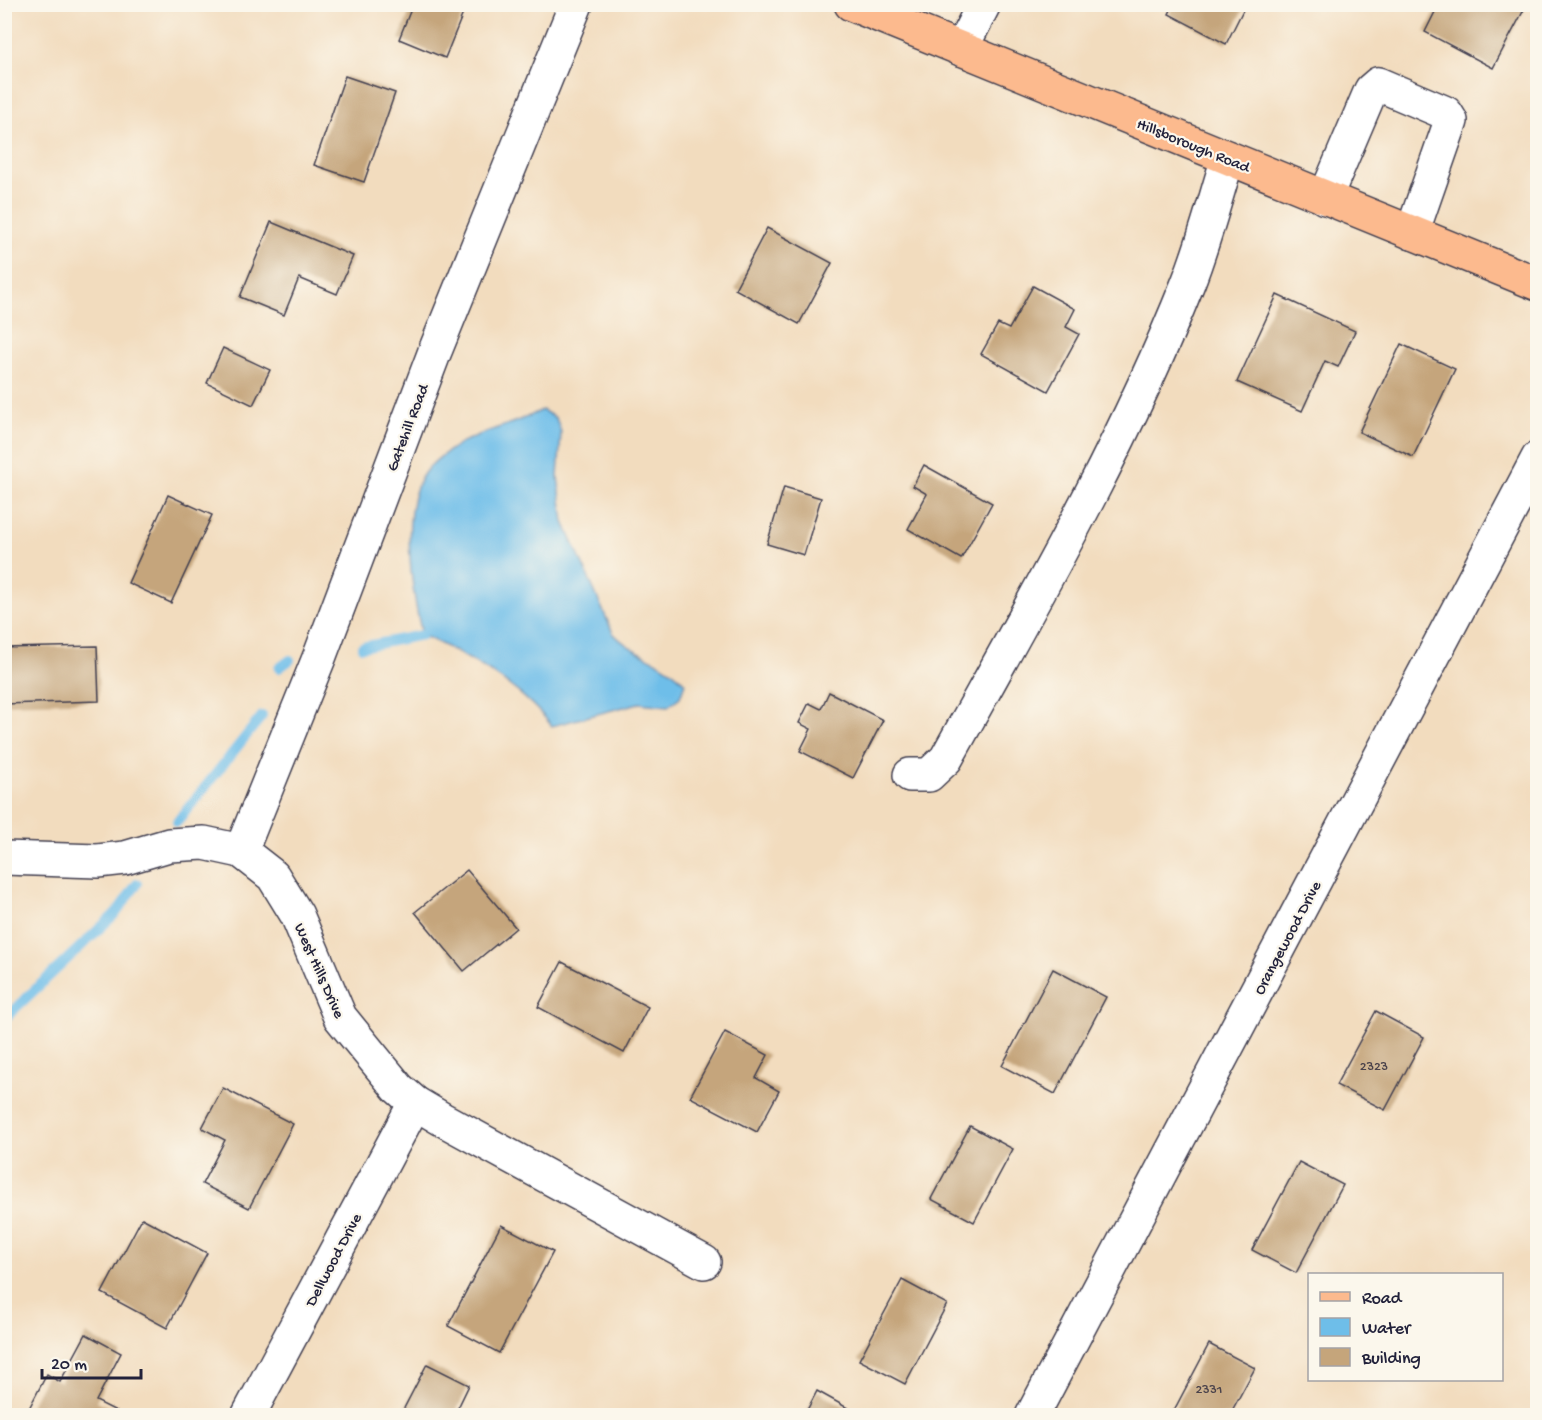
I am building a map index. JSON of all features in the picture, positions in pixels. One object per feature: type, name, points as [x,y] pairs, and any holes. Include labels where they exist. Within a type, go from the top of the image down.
[{"type":"main road","name":"Hillsborough Road","points":[[851,4],[883,13],[961,49],[1538,284]]},
{"type":"street","name":"Gatehill Road","points":[[241,851],[319,658],[435,351],[576,4]]},
{"type":"street","points":[[961,49],[984,4]]},
{"type":"street","points":[[1325,198],[1371,90],[1378,84],[1446,113],[1451,121],[1412,233]]},
{"type":"street","points":[[910,775],[928,775],[946,759],[1085,510],[1150,372],[1189,281],[1228,158]]},
{"type":"street","name":"Orangewood Drive","points":[[1032,1416],[1538,458]]},
{"type":"street","name":"West Hills Drive","points":[[4,858],[98,861],[125,858],[169,845],[204,843],[241,851],[273,876],[297,915],[340,1017],[398,1088],[416,1103],[704,1262]]},
{"type":"street","name":"Dellwood Drive","points":[[248,1416],[416,1103]]},
{"type":"water","points":[[542,410],[556,418],[561,432],[558,477],[564,522],[613,633],[630,647],[677,675],[685,683],[680,697],[668,706],[639,703],[552,726],[525,698],[493,673],[422,635],[411,575],[410,529],[417,488],[425,472],[461,443]]},
{"type":"building","points":[[413,4],[448,4],[464,11],[445,58],[399,39]]},
{"type":"building","points":[[1174,4],[1238,4],[1244,8],[1226,44],[1169,14]]},
{"type":"building","points":[[1439,4],[1527,4],[1493,68],[1425,32]]},
{"type":"building","points":[[345,76],[395,93],[364,182],[314,165]]},
{"type":"building","points":[[271,222],[353,256],[337,294],[299,278],[284,315],[240,297]]},
{"type":"building","points":[[767,228],[832,263],[799,324],[735,289]]},
{"type":"building","points":[[1033,286],[1075,309],[1066,327],[1079,334],[1048,391],[981,354],[998,324],[1009,329]]},
{"type":"building","points":[[1277,295],[1355,331],[1338,367],[1325,361],[1302,411],[1237,382]]},
{"type":"building","points":[[1401,344],[1455,369],[1413,457],[1359,432]]},
{"type":"building","points":[[223,348],[270,370],[253,405],[207,383]]},
{"type":"building","points":[[924,465],[992,503],[961,559],[908,529],[927,494],[913,486]]},
{"type":"building","points":[[784,487],[821,498],[804,555],[767,544]]},
{"type":"building","points":[[168,495],[212,515],[171,603],[128,583]]},
{"type":"building","points":[[97,646],[99,701],[4,704],[4,648]]},
{"type":"building","points":[[829,692],[883,720],[853,778],[800,751],[811,729],[799,723],[809,703],[821,709]]},
{"type":"building","points":[[467,870],[516,928],[464,971],[415,912]]},
{"type":"building","points":[[562,962],[648,1007],[624,1053],[538,1007]]},
{"type":"building","points":[[1053,969],[1106,997],[1055,1094],[1002,1066]]},
{"type":"building","points":[[1376,1011],[1424,1037],[1385,1110],[1336,1085]]},
{"type":"building","points":[[725,1032],[768,1055],[756,1078],[779,1091],[757,1132],[690,1097]]},
{"type":"building","points":[[223,1088],[293,1124],[249,1208],[202,1184],[225,1140],[202,1128]]},
{"type":"building","points":[[970,1126],[1013,1149],[974,1222],[931,1199]]},
{"type":"building","points":[[1299,1162],[1343,1185],[1296,1273],[1252,1250]]},
{"type":"building","points":[[142,1218],[207,1253],[167,1328],[102,1293]]},
{"type":"building","points":[[501,1225],[553,1252],[499,1353],[448,1326]]},
{"type":"building","points":[[902,1280],[947,1304],[905,1384],[859,1360]]},
{"type":"building","points":[[86,1334],[121,1353],[96,1401],[118,1412],[117,1416],[25,1416],[47,1374],[60,1382]]},
{"type":"building","points":[[1209,1344],[1255,1368],[1229,1416],[1171,1416]]},
{"type":"building","points":[[427,1364],[469,1385],[454,1416],[400,1416]]},
{"type":"building","points":[[817,1391],[862,1416],[804,1416]]},
{"type":"waterway","points":[[362,647],[422,635]]},
{"type":"waterway","points":[[279,668],[290,660]]},
{"type":"waterway","points":[[177,822],[262,716]]},
{"type":"waterway","points":[[4,1019],[117,912],[137,884]]}]
